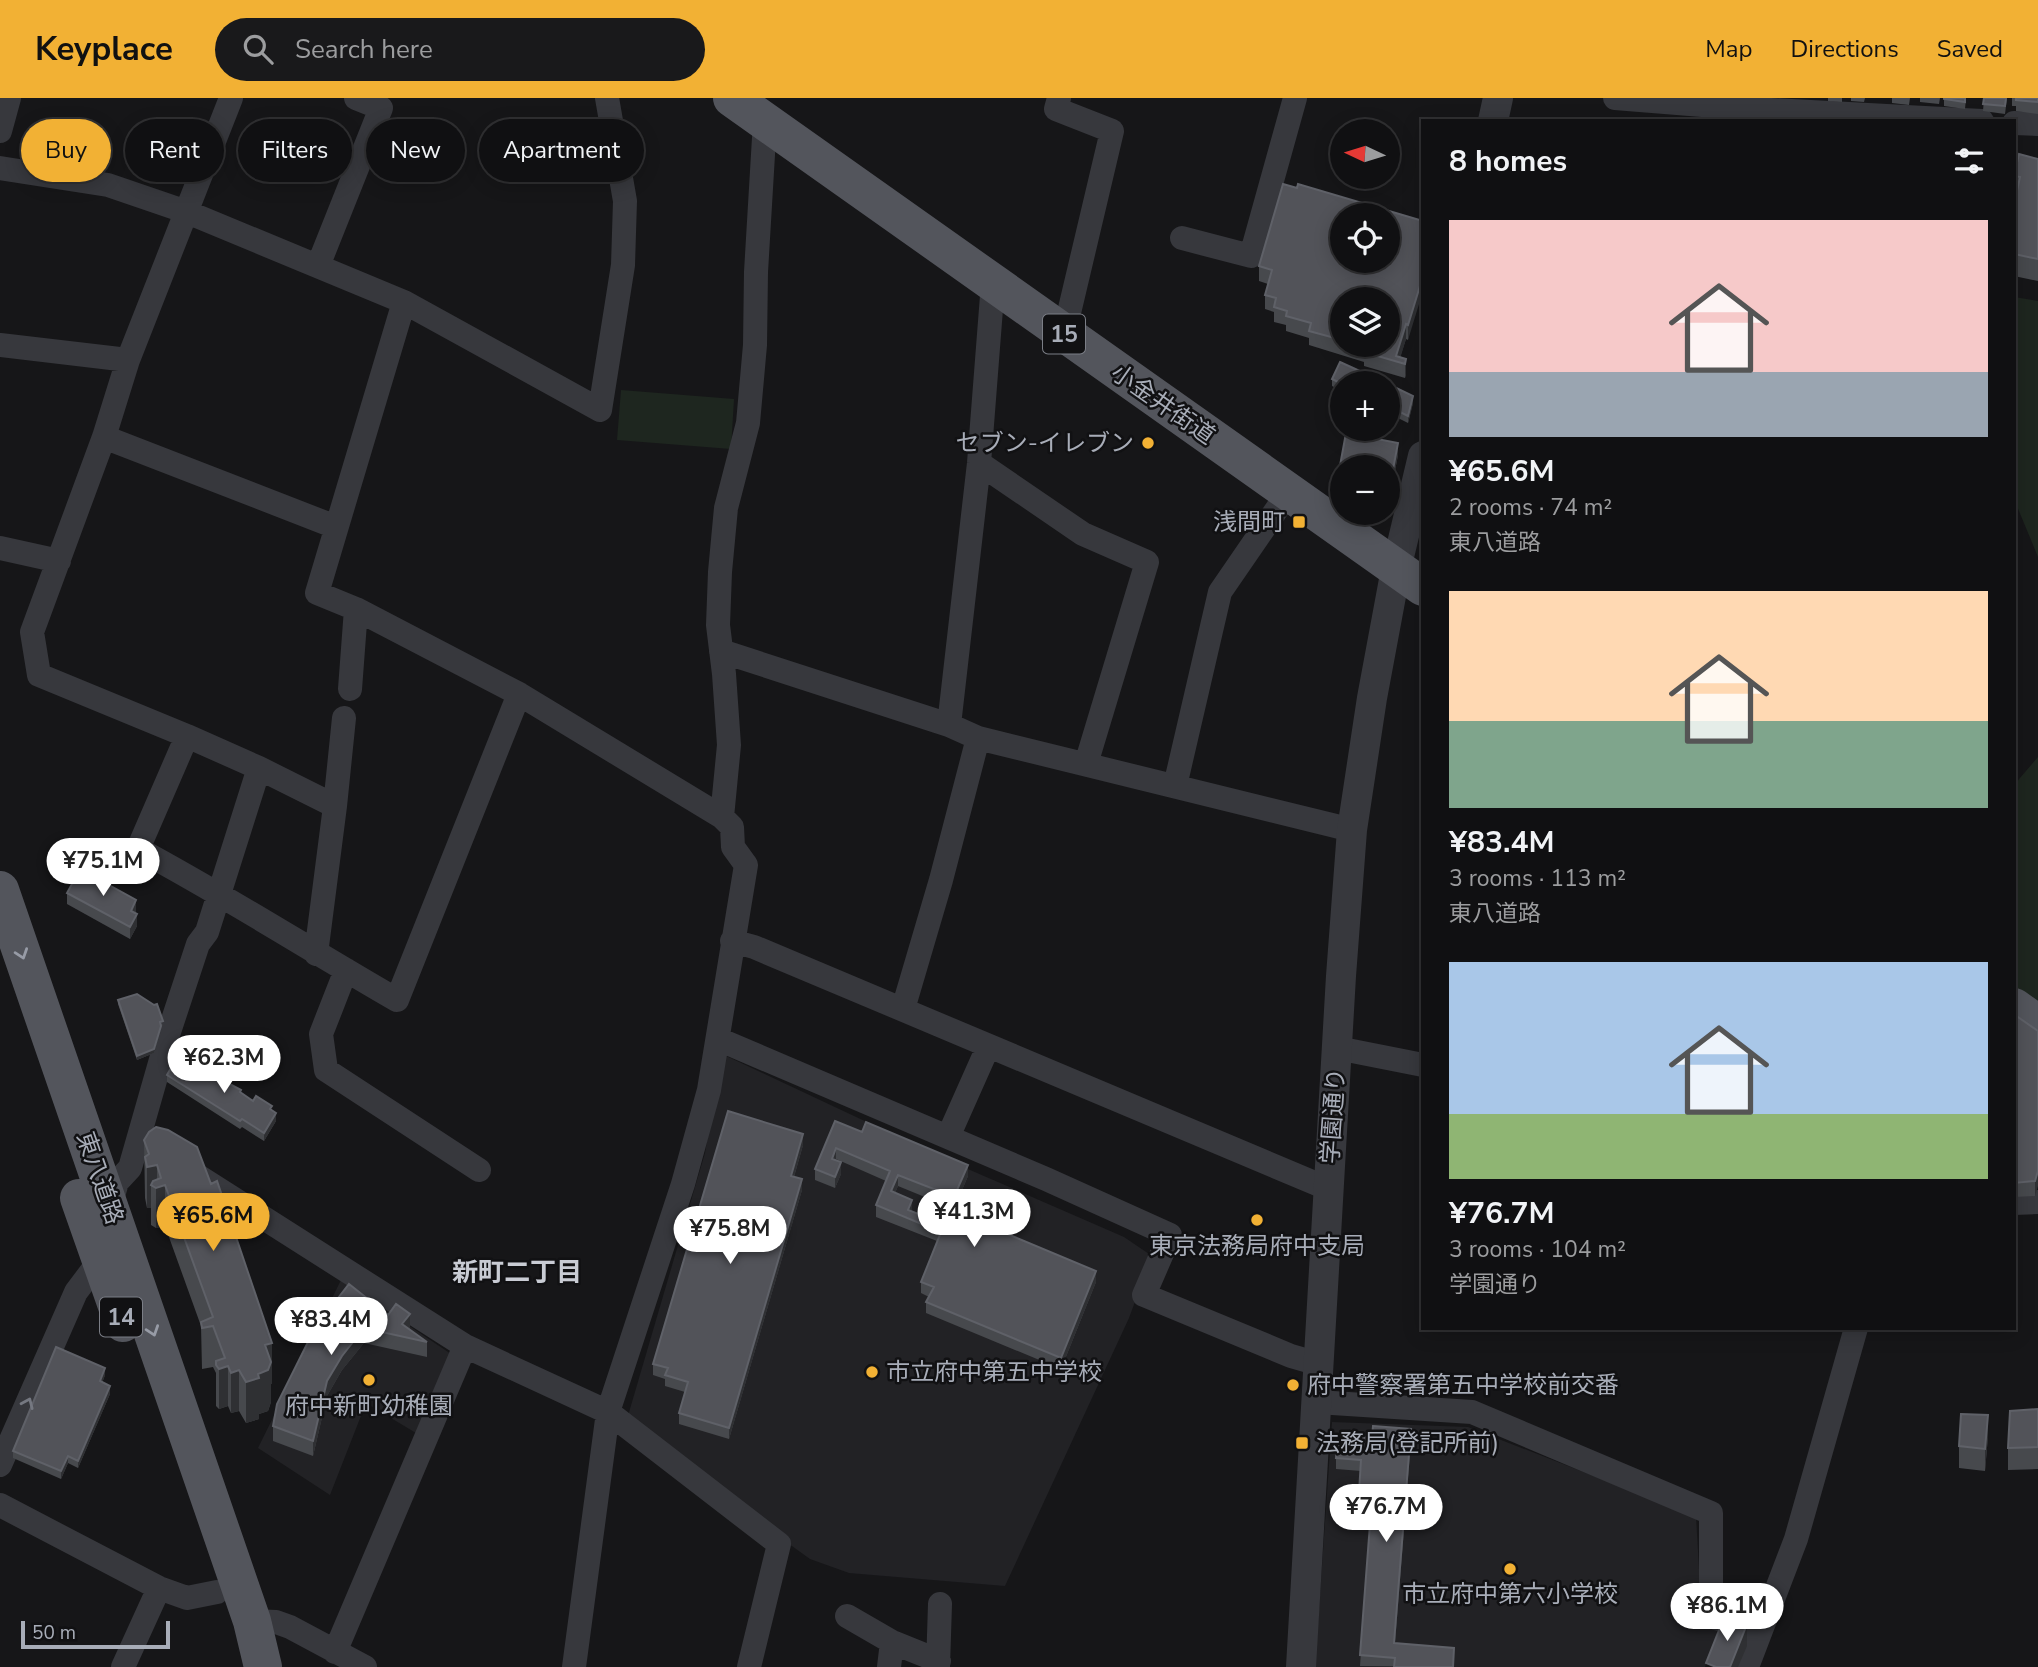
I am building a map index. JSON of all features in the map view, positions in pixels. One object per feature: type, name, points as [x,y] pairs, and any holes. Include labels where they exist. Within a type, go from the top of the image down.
[{"type":"main road","name":"小金井街道","points":[[733,98],[1410,578]]},
{"type":"main road","name":"東八道路","points":[[0,890],[252,1621],[263,1667]]},
{"type":"main road","name":"東八道路","points":[[0,969],[217,1592],[237,1667]]},
{"type":"main road","points":[[2016,1008],[2038,1024]]},
{"type":"street","points":[[0,131],[9,98]]},
{"type":"street","points":[[231,98],[128,360],[104,438],[32,632],[39,675],[187,736],[335,806]]},
{"type":"street","points":[[317,266],[380,108],[356,98]]},
{"type":"street","points":[[0,168],[108,185],[187,212],[404,302],[600,410],[623,265],[625,201],[607,98]]},
{"type":"street","points":[[1059,98],[1056,109],[1112,131],[1064,334]]},
{"type":"street","points":[[1182,238],[1251,256],[1295,98]]},
{"type":"street","points":[[1493,119],[1498,98]]},
{"type":"street","points":[[1615,98],[1752,109],[1944,119]]},
{"type":"street","points":[[722,817],[729,745],[718,625],[726,508],[748,423],[755,345],[756,260],[765,121]]},
{"type":"street","points":[[2016,123],[2038,124]]},
{"type":"street","points":[[949,725],[979,463],[993,283]]},
{"type":"street","points":[[404,302],[317,593],[356,609],[519,694],[722,817],[732,827],[733,847],[747,865],[732,941],[709,1090],[683,1184],[608,1412],[574,1667]]},
{"type":"street","points":[[0,345],[128,360]]},
{"type":"street","points":[[104,438],[336,527]]},
{"type":"street","points":[[979,463],[1083,534],[1147,562],[1086,764]]},
{"type":"street","name":"学園通り","points":[[1301,1667],[1352,830],[1372,698],[1410,578],[1421,475]]},
{"type":"street","points":[[1175,786],[1220,592],[1288,493]]},
{"type":"street","points":[[0,548],[58,561]]},
{"type":"street","points":[[351,689],[356,609]]},
{"type":"street","points":[[722,651],[949,725],[978,738],[1352,830]]},
{"type":"street","points":[[187,736],[138,849],[219,893],[316,954],[397,1000],[519,694]]},
{"type":"street","points":[[316,954],[344,718]]},
{"type":"street","points":[[903,1009],[941,880],[978,738]]},
{"type":"street","points":[[0,1465],[76,1292],[100,1260],[117,1182],[130,1168],[168,1035],[198,944],[207,932],[259,768]]},
{"type":"street","points":[[732,941],[754,947],[1329,1189]]},
{"type":"street","points":[[346,970],[321,1034],[326,1070],[479,1170]]},
{"type":"street","points":[[718,1039],[1170,1235],[1144,1295],[1292,1356],[1319,1364]]},
{"type":"street","points":[[948,1137],[988,1047]]},
{"type":"street","points":[[1338,1048],[1421,1065]]},
{"type":"street","points":[[139,1138],[465,1346],[608,1412],[779,1544],[749,1667]]},
{"type":"street","points":[[2016,1203],[2038,1202]]},
{"type":"street","points":[[1747,1667],[1796,1539],[1855,1330]]},
{"type":"street","points":[[335,1652],[465,1346]]},
{"type":"street","points":[[1317,1402],[1472,1412],[1711,1513],[1711,1606],[1716,1618],[1759,1634]]},
{"type":"street","points":[[0,1505],[159,1588],[187,1598],[217,1592]]},
{"type":"street","points":[[123,1667],[159,1588]]},
{"type":"street","points":[[847,1616],[938,1664],[940,1604]]},
{"type":"street","points":[[252,1621],[276,1622],[290,1627],[365,1667]]},
{"type":"street","points":[[889,1667],[892,1642]]},
{"type":"shaded area","points":[[2016,297],[2038,301],[2038,557],[2016,504]]},
{"type":"shaded area","points":[[621,390],[734,399],[731,449],[617,440]]},
{"type":"shaded area","points":[[2038,757],[2038,1013],[2016,996],[2016,783]]},
{"type":"shaded area","name":"市立府中第五中学校","points":[[722,1054],[954,1163],[1124,1237],[1152,1256],[1129,1318],[1005,1586],[849,1573],[810,1559],[625,1426],[705,1153]]},
{"type":"shaded area","name":"府中新町幼稚園","points":[[341,1280],[457,1358],[421,1436],[366,1403],[330,1495],[258,1448]]},
{"type":"shaded area","name":"市立府中第六小学校","points":[[1332,1422],[1468,1427],[1696,1516],[1702,1622],[1718,1632],[1705,1667],[1315,1667]]},
{"type":"building","points":[[1965,98],[1965,102],[1944,99]]},
{"type":"building","points":[[1984,98],[2006,98],[2005,106],[1983,104]]},
{"type":"building","points":[[2038,98],[2038,102],[2016,100]]},
{"type":"building","points":[[2019,154],[2038,159],[2038,259],[2016,254],[2016,196],[2020,177],[2016,176]]},
{"type":"building","points":[[1283,184],[1297,188],[1298,184],[1362,203],[1330,203],[1330,273],[1400,273],[1400,214],[1421,220],[1421,283],[1400,343],[1400,287],[1330,287],[1330,337],[1309,331],[1311,323],[1286,316],[1287,311],[1274,307],[1276,298],[1265,295],[1272,270],[1259,266]]},
{"type":"building","points":[[1381,357],[1399,357],[1406,359],[1405,364]]},
{"type":"building","points":[[1340,362],[1360,371],[1336,371]]},
{"type":"building","points":[[1400,390],[1413,396],[1408,416],[1400,412]]},
{"type":"building","points":[[1345,441],[1398,443],[1396,455],[1342,455]]},
{"type":"building","points":[[80,869],[136,900],[131,911],[137,914],[130,927],[67,893]]},
{"type":"building","points":[[137,994],[154,1005],[157,1004],[163,1021],[160,1022],[154,1049],[137,1056],[118,1000]]},
{"type":"building","points":[[2016,1016],[2038,1031],[2038,1171],[2035,1181],[2016,1183]]},
{"type":"building","points":[[187,1059],[193,1063],[195,1060],[211,1070],[209,1073],[241,1090],[240,1092],[253,1101],[256,1096],[272,1106],[270,1109],[276,1113],[264,1133],[167,1075],[171,1068],[178,1073]]},
{"type":"building","points":[[728,1111],[803,1134],[791,1176],[802,1179],[729,1428],[679,1413],[688,1382],[665,1375],[668,1368],[653,1364]]},
{"type":"building","points":[[835,1121],[862,1132],[866,1122],[968,1165],[954,1197],[898,1175],[891,1191],[912,1200],[908,1210],[957,1229],[962,1215],[1096,1271],[1061,1358],[926,1302],[934,1287],[921,1282],[941,1232],[876,1205],[890,1171],[836,1148],[832,1159],[841,1162],[835,1177],[815,1169]]},
{"type":"building","points":[[156,1127],[168,1130],[197,1147],[211,1184],[217,1181],[272,1343],[265,1345],[271,1362],[268,1370],[258,1374],[259,1378],[246,1382],[239,1370],[231,1373],[228,1366],[219,1369],[216,1365],[216,1361],[225,1358],[213,1326],[202,1328],[201,1322],[213,1317],[165,1185],[156,1188],[151,1185],[153,1181],[161,1178],[157,1165],[147,1167],[145,1157],[149,1154],[144,1140]]},
{"type":"building","points":[[349,1284],[388,1315],[396,1304],[410,1314],[402,1324],[427,1342],[364,1328],[327,1381],[313,1441],[273,1426],[277,1404],[315,1328]]},
{"type":"building","points":[[56,1347],[105,1368],[100,1381],[110,1386],[78,1461],[68,1456],[61,1471],[13,1451]]},
{"type":"building","points":[[2038,1409],[2038,1447],[2008,1448],[2010,1411]]},
{"type":"building","points":[[1961,1414],[1988,1415],[1985,1449],[1959,1446]]},
{"type":"building","points":[[1373,1426],[1411,1429],[1394,1643],[1454,1648],[1453,1667],[1394,1667],[1395,1658],[1360,1655],[1371,1511],[1358,1509],[1361,1460],[1336,1458],[1338,1435],[1372,1438]]},
{"type":"building","points":[[1725,1615],[1747,1624],[1730,1667],[1716,1667],[1706,1663]]},
{"type":"place","name":"セブン-イレブン","points":[[1148,443]]},
{"type":"place","name":"浅間町","points":[[1299,522]]},
{"type":"place","name":"東京法務局府中支局","points":[[1257,1220]]},
{"type":"place","name":"市立府中第五中学校","points":[[872,1372]]},
{"type":"place","name":"府中新町幼稚園","points":[[369,1380]]},
{"type":"place","name":"府中警察署第五中学校前交番","points":[[1293,1385]]},
{"type":"place","name":"法務局(登記所前)","points":[[1302,1443]]},
{"type":"place","name":"市立府中第六小学校","points":[[1510,1569]]},
{"type":"district","name":"新町二丁目","points":[[517,1272]]}]
